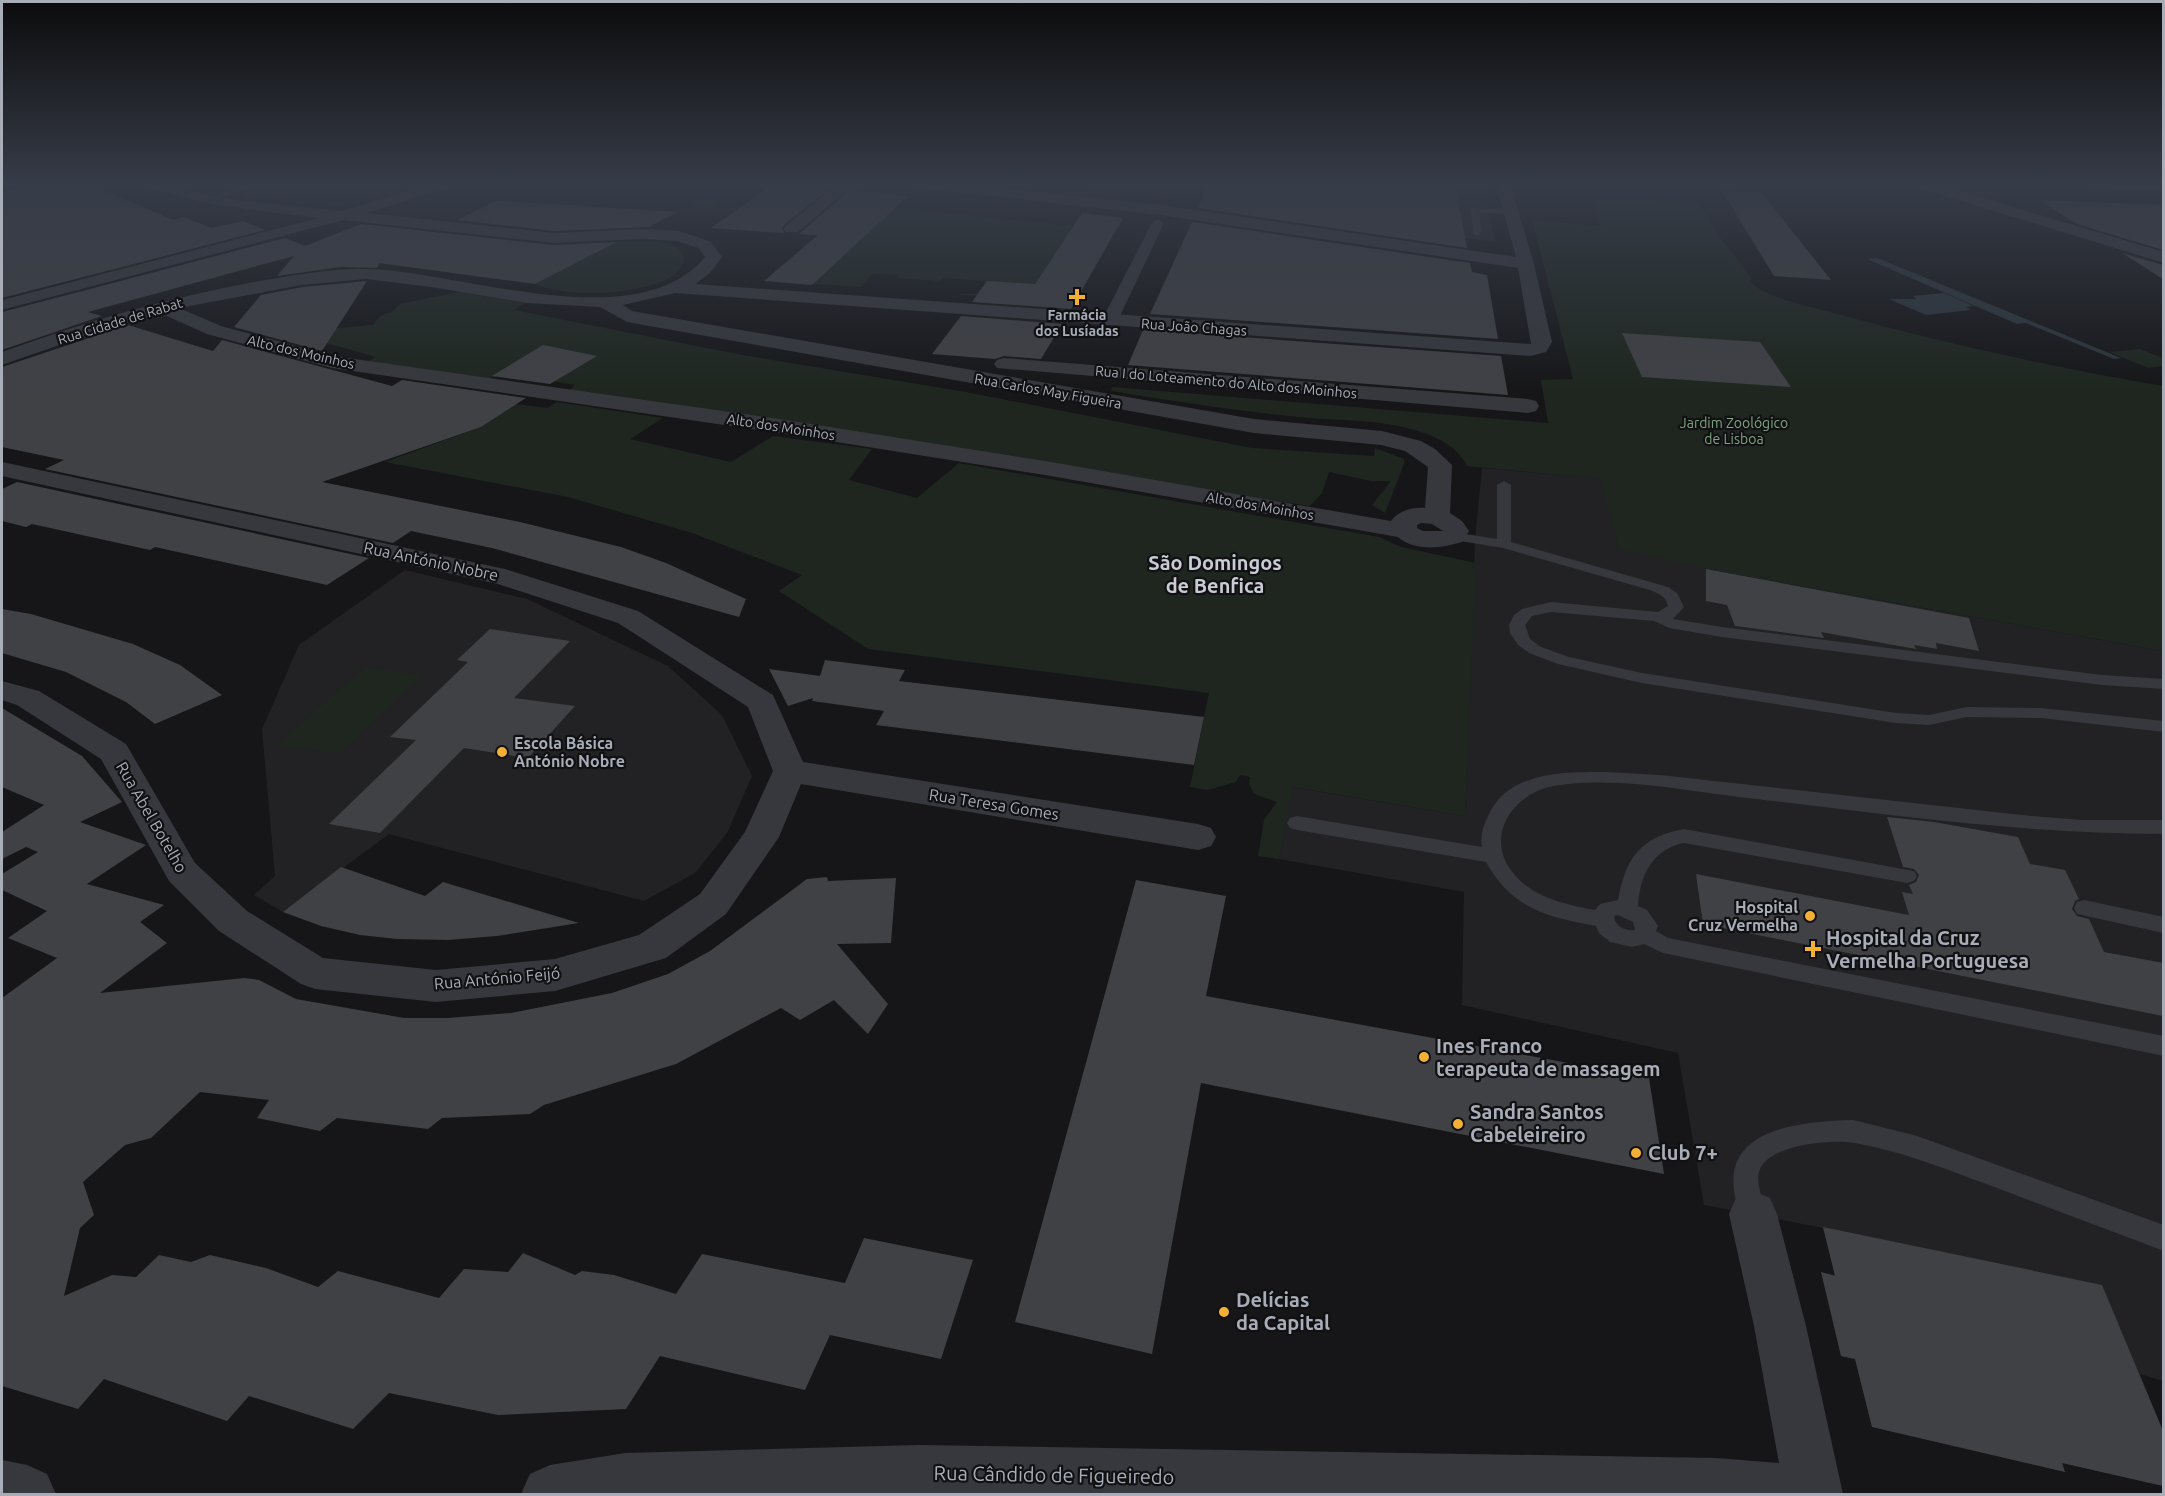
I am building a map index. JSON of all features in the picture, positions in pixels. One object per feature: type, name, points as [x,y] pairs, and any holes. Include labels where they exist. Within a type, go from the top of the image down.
[{"type":"street","points":[[2,305],[197,254]]},
{"type":"street","name":"Rua Cidade de Rabat","points":[[2,359],[119,319],[204,296],[294,280],[368,274],[437,282],[568,303],[604,302],[652,295],[674,288],[698,275],[708,266],[714,257],[712,254]]},
{"type":"street","points":[[1112,315],[1143,254]]},
{"type":"street","points":[[1457,254],[1526,264],[1523,254]]},
{"type":"street","name":"Rua João Chagas","points":[[674,288],[1534,350],[1541,346],[1542,342],[1526,264]]},
{"type":"street","name":"Rua Carlos May Figueira","points":[[604,302],[627,316],[1254,426],[1382,438],[1413,446],[1440,465],[1445,526]]},
{"type":"street","name":"Alto dos Moinhos","points":[[161,308],[214,330],[332,362],[773,425],[1045,468],[1406,531],[1430,540],[1439,540],[1445,526]]},
{"type":"street","name":"Rua I do Loteamento do Alto dos Moinhos","points":[[926,369],[955,360],[1528,406]]},
{"type":"street","name":"Rua António Nobre","points":[[2,469],[505,577],[628,617],[762,702],[790,771]]},
{"type":"street","name":"Rua Abel Botelho","points":[[2,690],[28,698],[114,752],[182,872],[233,921]]},
{"type":"street","name":"Rua Teresa Gomes","points":[[790,771],[1198,837]]},
{"type":"street","name":"Rua António Feijó","points":[[233,921],[315,973],[436,986],[555,975],[652,947],[713,904],[761,837],[790,771]]},
{"type":"street","points":[[1754,1214],[1812,1494]]},
{"type":"street","name":"Rua Cândido de Figueiredo","points":[[550,1494],[625,1482],[1716,1487],[1812,1494]]},
{"type":"street","points":[[2,1489],[27,1494]]},
{"type":"lane","points":[[1504,485],[1504,544]]},
{"type":"lane","points":[[1445,526],[1655,586],[1669,593],[1677,607],[1673,612],[1658,617]]},
{"type":"lane","points":[[2163,684],[2102,680],[1722,632],[1669,623],[1658,617],[1551,607],[1527,612],[1520,618],[1517,625],[1518,633],[1524,642],[1535,650],[1564,661],[1642,678],[1896,718],[1929,720],[1967,712],[2041,713],[2163,727]]},
{"type":"lane","points":[[1603,919],[1550,908],[1525,895],[1504,877],[1492,856],[1490,838],[1494,817],[1525,788],[1552,780],[1625,779],[2055,825],[2163,827]]},
{"type":"lane","points":[[1297,823],[1492,856]]},
{"type":"lane","points":[[1627,909],[1628,891],[1652,848],[1666,840],[1684,836],[1906,876]]},
{"type":"lane","points":[[2084,908],[2163,925]]},
{"type":"lane","points":[[1645,935],[1647,926],[1645,921],[1627,909],[1606,910],[1603,914],[1608,929],[1620,937],[1634,939],[1645,935],[1663,945],[2163,1046]]},
{"type":"lane","points":[[1754,1214],[1745,1183],[1748,1164],[1757,1152],[1782,1139],[1815,1132],[1853,1131],[1917,1147],[2163,1238]]},
{"type":"shaded area","points":[[1877,258],[2121,358],[2114,359],[2026,323],[2017,324],[1867,259]]},
{"type":"shaded area","points":[[1944,293],[1974,306],[1966,307],[1971,310],[1926,315],[1889,299],[1916,299],[1913,296]]},
{"type":"shaded area","name":"Hospital da Cruz Vermelha Portuguesa","points":[[1482,468],[1606,479],[1706,569],[2163,651],[2163,1381],[2140,1374],[2163,1431],[2163,1486],[2077,1466],[2069,1447],[2056,1445],[2065,1472],[1872,1427],[1855,1359],[1841,1356],[1821,1272],[1835,1275],[1823,1228],[1704,1205],[1678,1053],[1462,1005],[1464,892],[1279,859],[1292,787],[1465,816],[1475,539]]},
{"type":"shaded area","name":"Escola Básica António Nobre","points":[[405,570],[527,599],[668,666],[722,715],[752,776],[727,833],[695,873],[644,901],[389,834],[283,912],[254,895],[275,876],[262,729],[299,645]]},
{"type":"green space","points":[[594,254],[683,254],[684,259],[680,269],[667,279],[620,291],[582,293],[535,284]]},
{"type":"green space","points":[[845,254],[1055,254],[1025,299],[955,294],[977,294],[986,281],[896,278],[898,275],[873,273],[861,287],[812,284]]},
{"type":"green space","name":"Jardim Zoológico de Lisboa","points":[[1541,254],[1733,254],[1752,279],[1750,281],[1765,292],[1787,301],[1995,353],[2163,386],[2163,651],[1706,569],[1619,549],[1600,479],[1467,466],[1458,454],[1442,441],[1406,428],[1376,423],[1251,412],[1111,391],[1112,387],[1548,423],[1541,380],[1573,379]]},
{"type":"green space","points":[[458,292],[526,303],[514,310],[737,354],[966,392],[1252,448],[1374,456],[1375,448],[1404,459],[1404,464],[1385,513],[1372,505],[1391,481],[1371,481],[1329,472],[1322,493],[1310,506],[670,405],[567,393],[575,385],[541,379],[504,376],[484,380],[365,363],[376,357],[278,329],[282,323],[337,328],[373,325],[380,316],[393,311],[400,304]]},
{"type":"green space","points":[[2140,349],[2163,358],[2163,366],[2148,368],[2110,352]]},
{"type":"green space","points":[[557,402],[663,418],[630,439],[731,462],[773,436],[872,449],[849,480],[917,498],[959,463],[1379,537],[1401,547],[1476,563],[1465,816],[1293,787],[1279,859],[1258,856],[1264,820],[1277,802],[1254,794],[1249,784],[1250,777],[1240,775],[1236,782],[1208,790],[1190,787],[1209,693],[868,649],[779,591],[802,575],[692,533],[568,497],[385,462],[481,427],[516,404],[547,408]]},
{"type":"green space","points":[[365,667],[423,675],[339,754],[276,745]]},
{"type":"building","points":[[2,254],[173,254],[2,298]]},
{"type":"building","points":[[225,254],[594,254],[535,284],[379,263],[377,268],[341,267],[277,276],[294,256],[88,312],[102,316],[2,350],[2,312]]},
{"type":"building","points":[[796,254],[846,254],[812,285],[764,281]]},
{"type":"building","points":[[1055,254],[1103,254],[1071,309],[972,302],[987,281],[1035,284]]},
{"type":"building","points":[[1177,254],[1408,254],[1470,263],[1472,272],[1487,275],[1498,339],[1150,314]]},
{"type":"building","points":[[1760,254],[1810,254],[1831,280],[1774,276]]},
{"type":"building","points":[[2123,254],[2163,265],[2163,279]]},
{"type":"building","points":[[367,281],[322,351],[234,327],[261,295],[302,287]]},
{"type":"building","points":[[961,316],[1062,324],[1041,359],[1004,356],[995,359],[932,354]]},
{"type":"building","points":[[128,325],[213,351],[222,340],[392,386],[402,380],[526,398],[481,427],[322,482],[520,522],[621,547],[666,563],[746,599],[739,617],[492,548],[411,531],[393,543],[45,469],[64,460],[2,447],[2,367]]},
{"type":"building","points":[[1143,330],[1501,356],[1508,395],[1128,365]]},
{"type":"building","points":[[1622,333],[1760,342],[1791,387],[1642,377]]},
{"type":"building","points":[[543,345],[597,356],[550,384],[492,376]]},
{"type":"building","points":[[17,482],[369,558],[327,585],[155,547],[150,550],[32,524],[26,527],[2,521],[2,489]]},
{"type":"building","points":[[1706,569],[1969,618],[1979,651],[1936,643],[1937,649],[1914,645],[1916,649],[1821,632],[1824,638],[1735,626],[1727,605],[1706,601]]},
{"type":"building","points":[[2,609],[31,614],[133,644],[180,665],[222,695],[155,724],[126,702],[66,672],[2,653]]},
{"type":"building","points":[[490,629],[570,641],[514,698],[575,706],[528,758],[464,748],[380,833],[329,824],[416,740],[390,737],[468,662],[457,660]]},
{"type":"building","points":[[825,660],[905,670],[899,681],[1204,717],[1194,765],[876,725],[884,711],[812,701],[813,698],[788,706],[769,669],[820,676]]},
{"type":"building","points":[[2,708],[82,756],[122,802],[80,822],[146,845],[87,884],[164,905],[140,922],[167,943],[100,993],[244,978],[259,980],[296,999],[404,1018],[448,1018],[511,1013],[612,993],[668,974],[710,951],[807,879],[827,877],[828,881],[896,878],[891,943],[837,944],[888,1004],[868,1034],[834,1000],[800,1020],[781,1008],[676,1064],[544,1105],[530,1114],[442,1118],[428,1129],[337,1118],[320,1131],[257,1118],[269,1100],[200,1092],[151,1138],[125,1145],[83,1182],[94,1215],[80,1228],[64,1296],[112,1275],[136,1277],[159,1255],[191,1262],[210,1255],[266,1268],[318,1287],[338,1271],[439,1298],[464,1269],[508,1272],[523,1253],[575,1275],[582,1271],[614,1275],[676,1294],[702,1254],[845,1283],[864,1238],[973,1260],[941,1359],[830,1335],[805,1390],[660,1356],[626,1409],[498,1415],[389,1393],[353,1429],[249,1396],[227,1421],[104,1379],[78,1409],[2,1386],[2,998],[57,958],[8,938],[47,911],[2,890],[2,874],[38,852],[26,847],[2,859],[2,832],[44,805],[2,787]]},
{"type":"building","name":"Hospital Cruz Vermelha","points":[[1887,817],[1934,822],[2018,837],[2030,864],[2065,870],[2079,899],[2075,901],[2072,909],[2077,916],[2089,919],[2104,952],[2163,963],[2163,1016],[1703,924],[1696,874],[1909,915],[1902,892],[1913,894],[1909,885],[1916,882],[1919,875],[1914,869],[1903,867]]},
{"type":"building","points":[[341,867],[425,896],[443,882],[579,923],[497,936],[448,940],[397,939],[360,935],[321,926],[283,912]]},
{"type":"building","points":[[1136,880],[1226,896],[1206,996],[1649,1078],[1664,1174],[1201,1083],[1152,1354],[1015,1322]]},
{"type":"building","points":[[1823,1227],[2102,1285],[2163,1431],[2163,1486],[2062,1463],[2065,1472],[1872,1427],[1855,1359],[1841,1356],[1821,1272],[1835,1276]]},
{"type":"place","name":"Farmácia dos Lusíadas","points":[[1077,297]]},
{"type":"place","name":"Escola Básica António Nobre","points":[[502,752]]},
{"type":"place","name":"Hospital Cruz Vermelha","points":[[1810,916]]},
{"type":"place","name":"Hospital da Cruz Vermelha Portuguesa","points":[[1813,949]]},
{"type":"place","name":"Ines Franco terapeuta de massagem","points":[[1424,1057]]},
{"type":"place","name":"Sandra Santos Cabeleireiro","points":[[1458,1124]]},
{"type":"place","name":"Club 7+","points":[[1636,1153]]},
{"type":"place","name":"Delícias da Capital","points":[[1224,1312]]},
{"type":"district","name":"São Domingos de Benfica","points":[[1215,574]]}]
